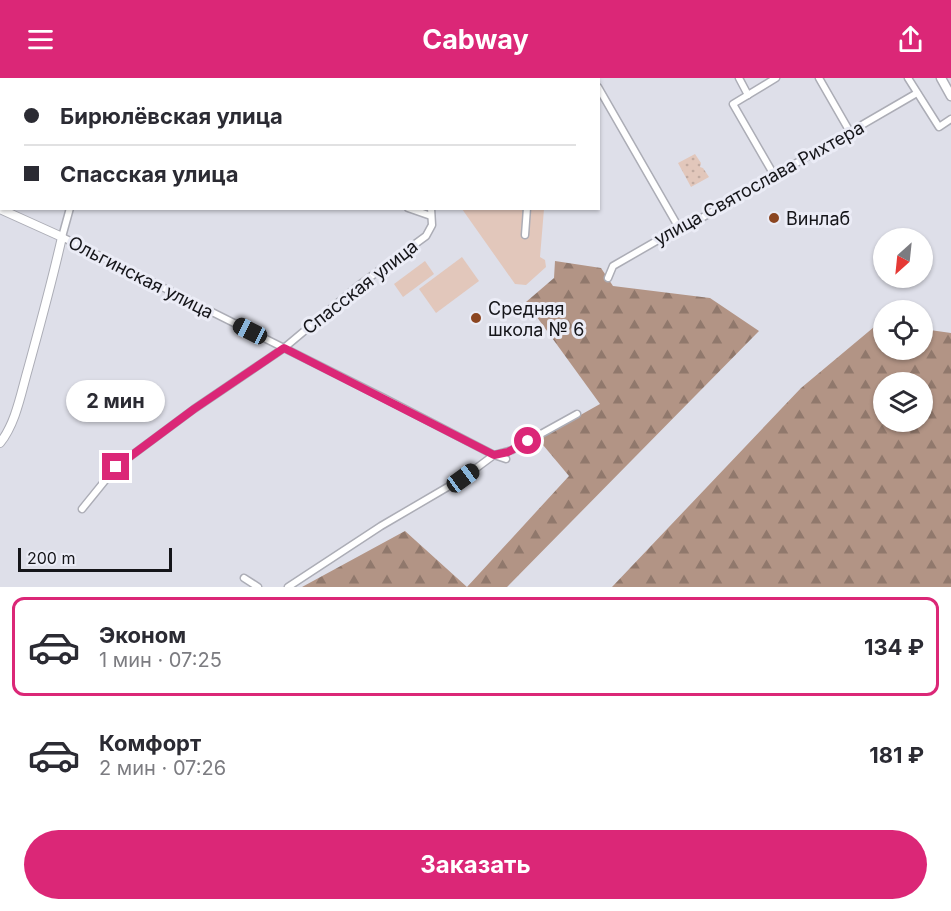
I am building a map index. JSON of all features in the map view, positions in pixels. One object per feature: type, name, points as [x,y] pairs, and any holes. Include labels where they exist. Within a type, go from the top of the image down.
[{"type":"main road","points":[[941,78],[951,96]]},
{"type":"street","points":[[739,78],[748,95]]},
{"type":"street","points":[[774,176],[733,104],[776,78]]},
{"type":"street","points":[[819,78],[850,132]]},
{"type":"street","points":[[908,78],[917,93],[921,95],[939,127],[951,119]]},
{"type":"street","points":[[600,90],[679,228]]},
{"type":"street","name":"улица Святослава Рихтера","points":[[608,278],[613,266],[917,93]]},
{"type":"street","name":"Ольгинская улица","points":[[2,210],[62,237],[506,459]]},
{"type":"street","points":[[0,441],[9,432],[23,386],[52,284],[69,210]]},
{"type":"street","points":[[414,210],[431,216],[431,210]]},
{"type":"street","points":[[525,235],[527,210]]},
{"type":"street","name":"Спасская улица","points":[[82,509],[116,467],[194,409],[284,348],[358,286],[426,236],[432,225],[431,216]]},
{"type":"street","points":[[288,587],[381,526],[463,478],[494,455],[512,450],[577,414]]},
{"type":"street","points":[[244,578],[258,587]]},
{"type":"green space","points":[[555,261],[601,268],[613,286],[710,298],[759,331],[507,587],[467,587],[569,476],[538,439],[600,404],[526,302],[554,278]]},
{"type":"green space","points":[[873,328],[873,360],[933,360],[933,330],[951,333],[951,587],[612,587],[801,388]]},
{"type":"green space","points":[[405,531],[467,587],[302,587]]},
{"type":"shaded area","points":[[695,154],[701,163],[700,167],[709,177],[691,187],[678,163]]},
{"type":"shaded area","points":[[463,210],[544,210],[540,257],[545,260],[546,267],[526,285],[515,284]]},
{"type":"shaded area","points":[[462,257],[479,281],[436,313],[419,289]]},
{"type":"shaded area","points":[[425,261],[434,274],[403,297],[394,284]]},
{"type":"place","name":"Винлаб","points":[[774,218]]},
{"type":"place","name":"Средняя школа № 6","points":[[476,318]]},
{"type":"route","points":[[116,467],[194,409],[284,348],[494,455],[508,452],[528,441]]}]
